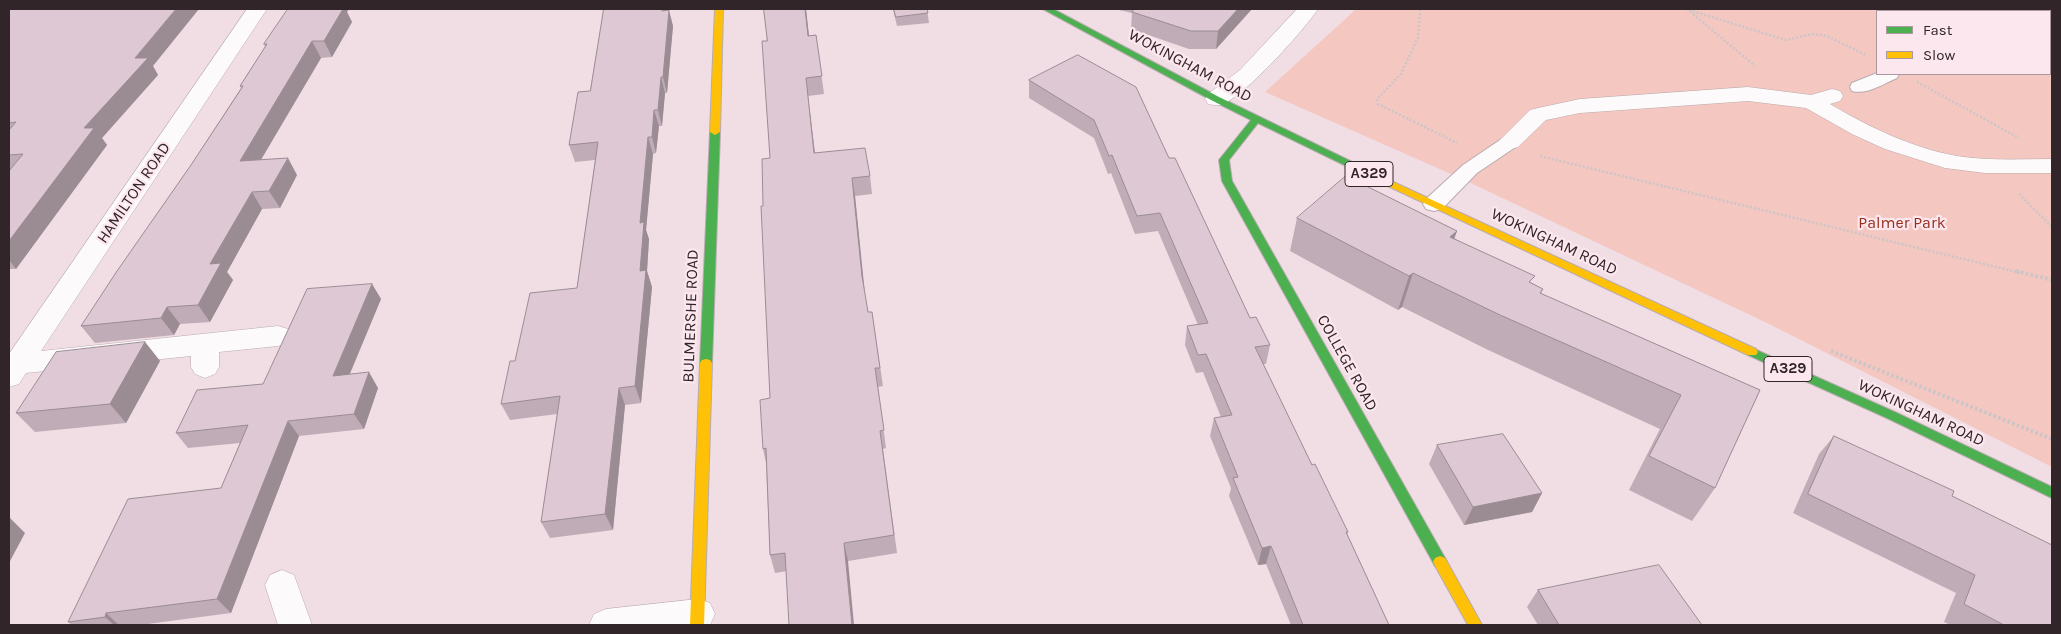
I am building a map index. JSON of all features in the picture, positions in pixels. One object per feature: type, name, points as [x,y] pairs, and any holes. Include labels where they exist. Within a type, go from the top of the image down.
[{"type":"street","name":"HAMILTON ROAD","points":[[12,370],[257,9]]},
{"type":"street","name":"BULMERSHE ROAD","points":[[697,620],[719,9]]},
{"type":"street","name":"WOKINGHAM ROAD","points":[[1047,9],[1257,119],[1434,204],[1893,416],[2052,493]]},
{"type":"street","points":[[1216,99],[1248,75],[1308,9]]},
{"type":"street","points":[[1508,144],[1538,115],[1580,106],[1748,94],[1822,99],[1834,115],[1904,150],[1946,162],[1978,165],[2052,166]]},
{"type":"street","name":"COLLEGE ROAD","points":[[1257,119],[1224,160],[1228,181],[1475,625]]},
{"type":"street","points":[[12,370],[205,356],[278,336]]},
{"type":"street","points":[[282,586],[295,625]]},
{"type":"street","points":[[606,625],[697,620]]},
{"type":"lane","points":[[1859,87],[1888,75]]},
{"type":"lane","points":[[1434,204],[1465,173],[1486,157],[1508,144]]},
{"type":"path","points":[[1420,9],[1418,38],[1401,74],[1377,99],[1378,104],[1486,157]]},
{"type":"path","points":[[1688,10],[1786,40],[1812,34],[1827,36],[1871,58]]},
{"type":"path","points":[[1688,10],[1762,72]]},
{"type":"path","points":[[1916,82],[2021,139]]},
{"type":"path","points":[[1508,144],[1532,154],[2052,280]]},
{"type":"path","points":[[1825,349],[2052,439]]},
{"type":"green space","name":"Palmer Park","points":[[1354,9],[2052,9],[2052,467],[1767,323],[1460,178],[1265,92],[1353,12]]},
{"type":"building","points":[[9,9],[176,9],[135,58],[148,58],[84,128],[94,128],[9,241],[9,171],[23,154],[9,155],[9,130],[16,122],[9,123]]},
{"type":"building","points":[[288,9],[343,9],[324,41],[312,41],[240,161],[288,158],[269,191],[252,192],[210,264],[221,263],[198,305],[167,307],[161,318],[81,326],[243,86],[240,86],[267,44],[264,44]]},
{"type":"building","points":[[604,9],[669,10],[658,110],[654,110],[652,137],[648,137],[640,223],[644,222],[640,271],[646,270],[635,386],[619,388],[605,514],[541,522],[560,396],[501,404],[510,361],[515,361],[530,293],[577,288],[598,142],[569,145],[578,92],[590,91]]},
{"type":"building","points":[[764,9],[805,9],[808,36],[816,35],[822,76],[806,78],[814,153],[865,148],[870,176],[852,178],[862,276],[868,312],[872,312],[880,368],[875,368],[884,430],[880,431],[894,535],[844,543],[852,625],[789,625],[785,553],[770,555],[766,448],[763,449],[760,400],[770,398],[761,206],[763,206],[762,159],[770,158],[762,41],[767,41]]},
{"type":"building","points":[[894,9],[927,9],[928,13],[896,17]]},
{"type":"building","points":[[1135,9],[1238,9],[1218,31],[1191,31],[1132,12]]},
{"type":"building","points":[[1078,55],[1136,87],[1169,158],[1175,158],[1250,318],[1256,317],[1270,345],[1255,347],[1312,465],[1315,464],[1348,532],[1346,532],[1389,625],[1303,625],[1271,546],[1262,548],[1233,478],[1238,477],[1214,418],[1232,415],[1206,354],[1198,355],[1187,326],[1208,323],[1160,213],[1137,216],[1112,155],[1109,156],[1094,120],[1029,80]]},
{"type":"building","points":[[1346,176],[1457,231],[1450,237],[1535,276],[1529,282],[1543,289],[1540,293],[1760,390],[1715,488],[1649,456],[1681,395],[1500,315],[1413,273],[1409,276],[1297,218]]},
{"type":"building","points":[[372,284],[333,376],[369,372],[354,414],[288,421],[217,599],[106,613],[105,617],[68,622],[128,499],[221,488],[248,425],[176,433],[197,390],[263,384],[307,289]]},
{"type":"building","points":[[145,342],[110,404],[16,413],[56,352]]},
{"type":"building","points":[[1503,434],[1542,493],[1473,507],[1437,445]]},
{"type":"building","points":[[1834,436],[1954,491],[1952,496],[2052,545],[2052,625],[2004,625],[1964,604],[1975,575],[1808,494]]},
{"type":"building","points":[[1659,565],[1702,625],[1559,625],[1538,590]]},
{"type":"traffic: fast","points":[[1047,9],[1216,99],[1378,178]]},
{"type":"traffic: fast","points":[[1257,119],[1224,160],[1227,181],[1440,562]]},
{"type":"traffic: fast","points":[[706,363],[715,132]]},
{"type":"traffic: fast","points":[[1752,352],[1893,416],[2052,493]]},
{"type":"traffic: slow","points":[[715,132],[719,9]]},
{"type":"traffic: slow","points":[[1378,178],[1752,352]]},
{"type":"traffic: slow","points":[[697,625],[706,363]]},
{"type":"traffic: slow","points":[[1440,562],[1475,625]]}]
